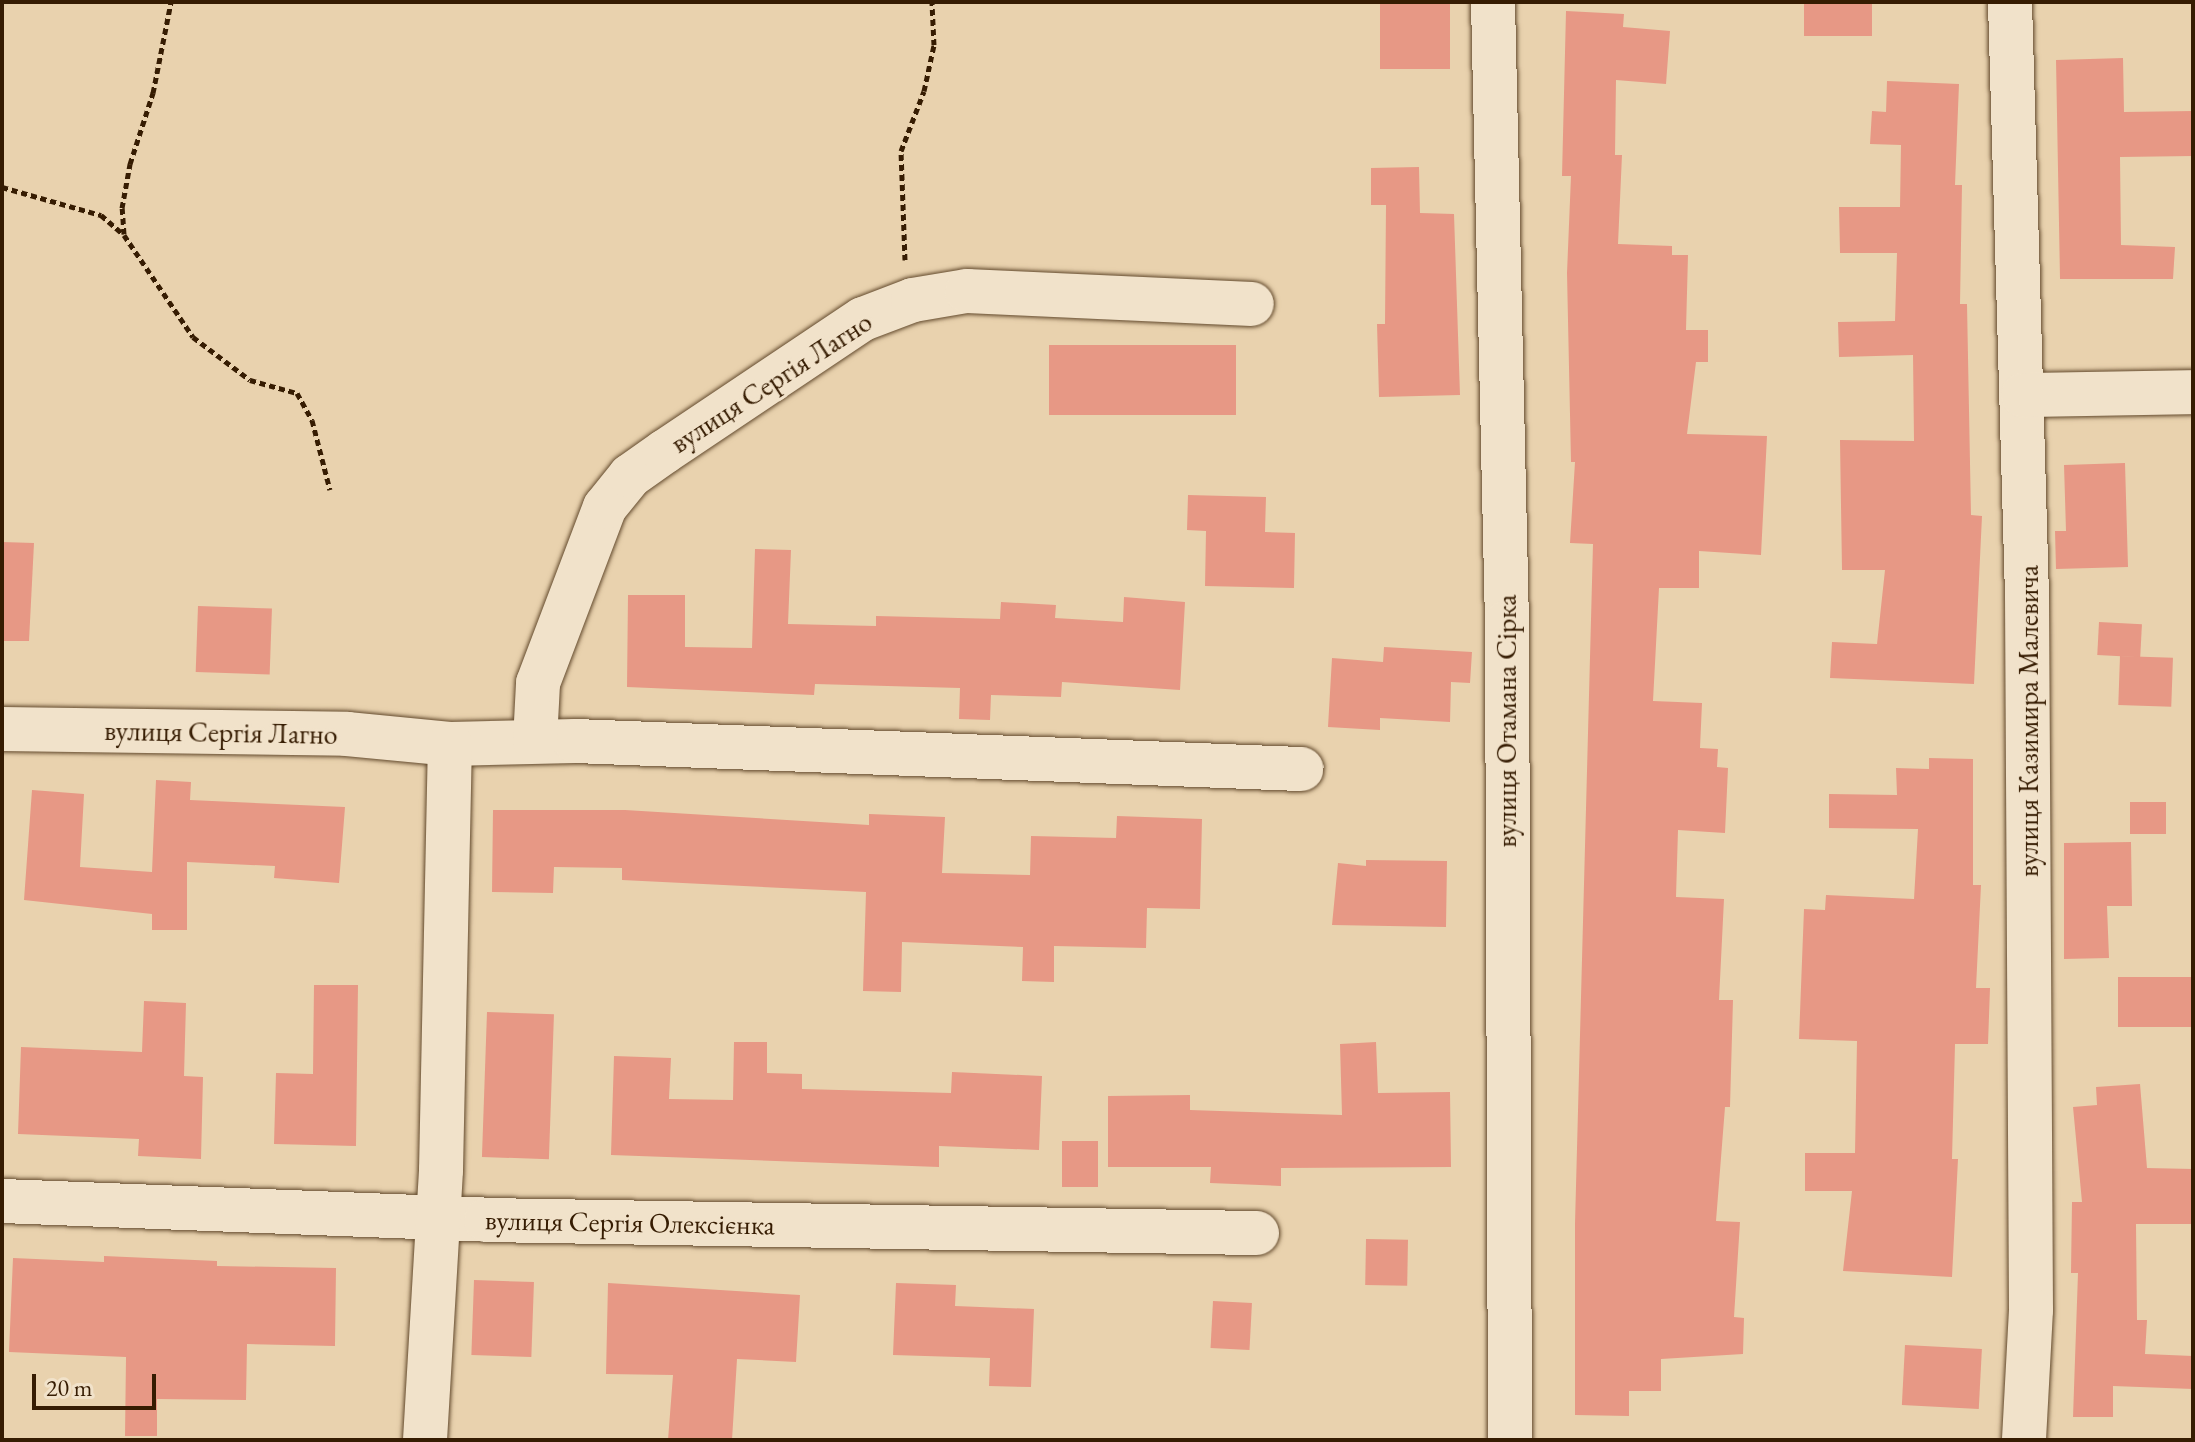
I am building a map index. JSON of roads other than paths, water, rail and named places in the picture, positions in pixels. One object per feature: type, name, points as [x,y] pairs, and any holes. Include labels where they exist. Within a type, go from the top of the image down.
[{"type":"street","name":"вулиця Отамана Сірка","points":[[1493,2],[1507,622],[1504,1007],[1510,1440]]},
{"type":"street","name":"вулиця Казимира Малевича","points":[[2010,2],[2023,395],[2031,1175],[2024,1440]]},
{"type":"street","name":"вулиця Сергія Лагно","points":[[535,741],[538,683],[587,544],[605,507],[630,476],[863,319],[913,300],[967,291],[1252,304]]},
{"type":"street","points":[[2023,395],[2193,392]]},
{"type":"street","name":"вулиця Сергія Лагно","points":[[2,729],[347,734],[450,744],[535,741],[1301,769]]},
{"type":"street","points":[[425,1440],[436,1218],[450,744]]},
{"type":"street","name":"вулиця Сергія Олексієнка","points":[[2,1201],[436,1218],[1257,1233]]}]
